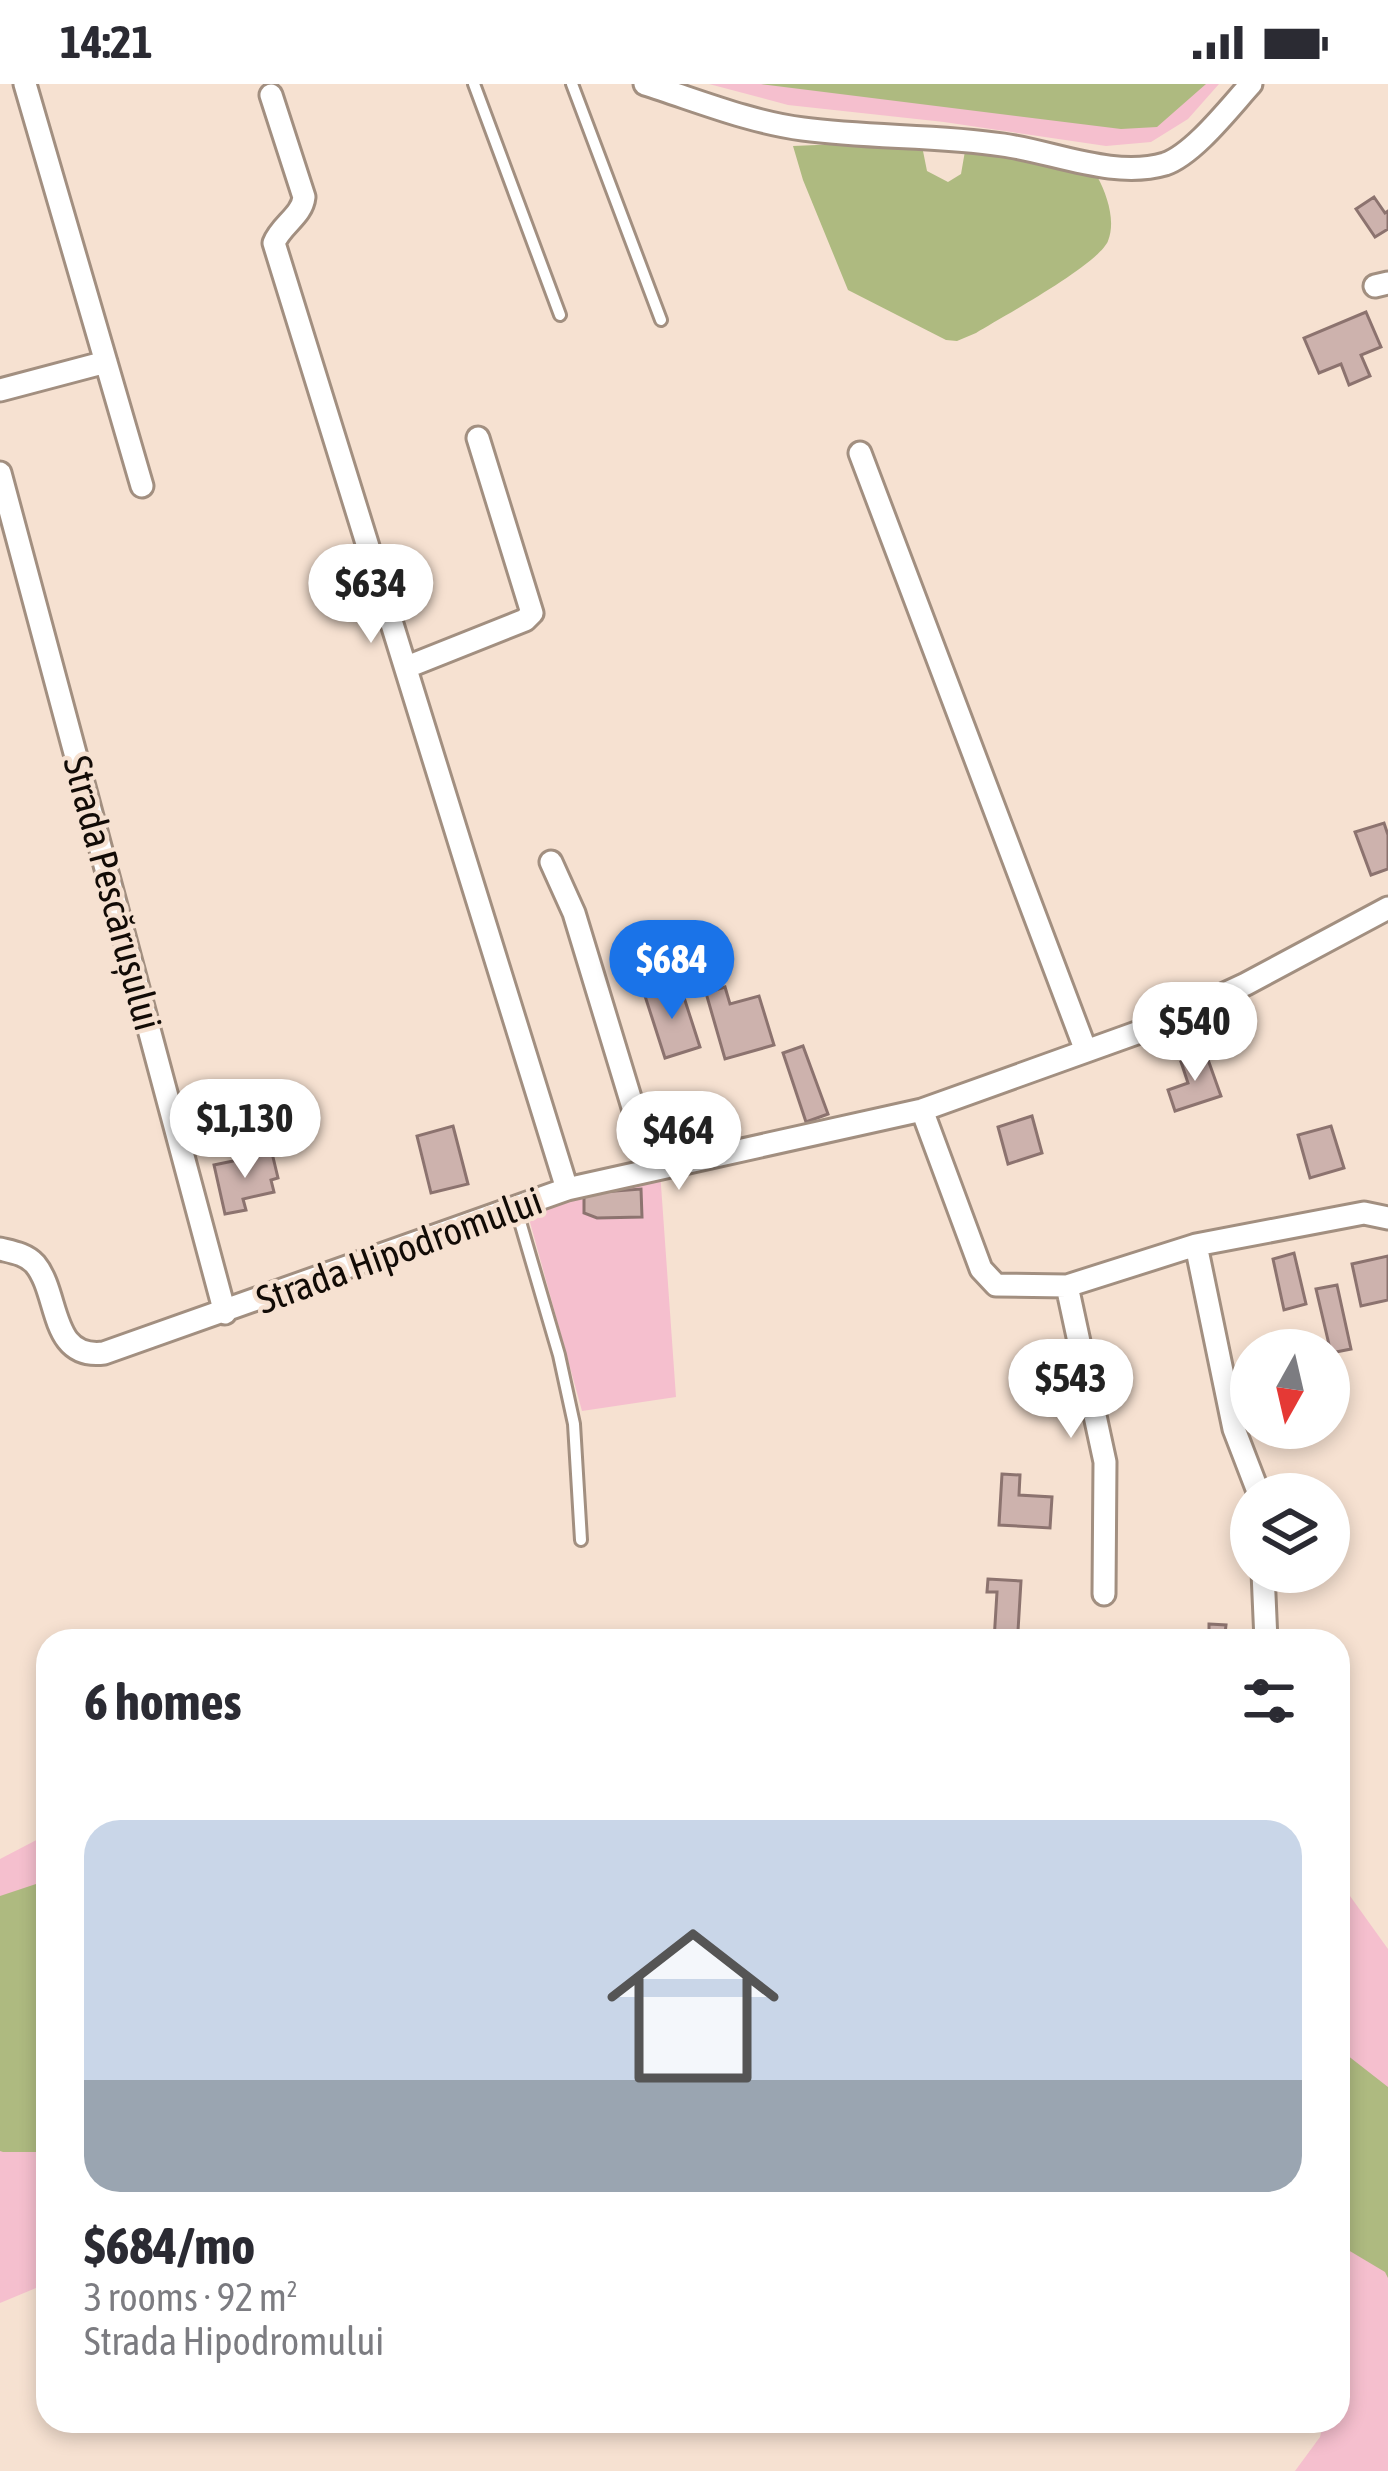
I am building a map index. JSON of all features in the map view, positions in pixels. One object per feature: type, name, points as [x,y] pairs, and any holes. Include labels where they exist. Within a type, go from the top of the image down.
[{"type":"street","points":[[25,84],[142,486]]},
{"type":"street","points":[[645,84],[804,129],[976,141],[1143,169],[1185,153],[1252,84]]},
{"type":"street","points":[[271,95],[304,196],[303,207],[279,230],[274,243],[567,1189]]},
{"type":"street","points":[[0,390],[106,362]]},
{"type":"street","points":[[407,667],[526,620],[532,613],[478,437]]},
{"type":"street","points":[[860,453],[1086,1051]]},
{"type":"street","name":"Strada Pescărușului","points":[[0,473],[225,1312]]},
{"type":"street","points":[[551,862],[574,914],[652,1170]]},
{"type":"street","name":"Strada Hipodromului","points":[[0,1249],[23,1255],[37,1266],[62,1333],[73,1348],[90,1354],[225,1312],[567,1189],[922,1110],[1156,1025],[1246,984],[1388,908]]},
{"type":"street","points":[[922,1110],[981,1269],[996,1286],[1067,1286],[1196,1245],[1364,1213],[1388,1217]]},
{"type":"street","points":[[1196,1245],[1234,1429],[1251,1473]]},
{"type":"street","points":[[1067,1286],[1105,1462],[1104,1594]]},
{"type":"street","points":[[1264,1593],[1265,1629]]},
{"type":"lane","points":[[474,84],[560,315]]},
{"type":"lane","points":[[572,84],[662,320]]},
{"type":"lane","points":[[516,1208],[574,1424],[581,1540]]},
{"type":"shaded area","points":[[709,84],[1219,84],[1188,119],[1151,142],[1106,146],[788,105]]},
{"type":"shaded area","points":[[761,84],[1206,84],[1157,127],[1121,129]]},
{"type":"shaded area","points":[[886,142],[922,146],[927,171],[948,182],[961,174],[965,151],[1071,167],[1098,178],[1111,217],[1108,241],[1087,263],[1027,303],[976,333],[946,340],[848,290],[793,146]]},
{"type":"shaded area","points":[[660,1171],[676,1397],[582,1411],[528,1215],[576,1192]]},
{"type":"shaded area","points":[[36,1840],[36,2288],[0,2303],[0,1859]]},
{"type":"shaded area","points":[[36,1884],[36,2152],[0,2151],[0,1896]]},
{"type":"shaded area","points":[[1350,1896],[1388,1949],[1388,2471],[1295,2471],[1321,2433],[1350,2433]]},
{"type":"shaded area","points":[[1350,2057],[1388,2087],[1388,2278],[1350,2251]]},
{"type":"building","points":[[1374,197],[1388,211],[1388,229],[1375,237],[1356,209]]},
{"type":"building","points":[[1366,312],[1381,347],[1361,355],[1370,376],[1349,385],[1341,364],[1319,373],[1304,338]]},
{"type":"building","points":[[1384,823],[1388,869],[1371,875],[1355,832]]},
{"type":"building","points":[[680,985],[700,1047],[665,1058],[645,996]]},
{"type":"building","points":[[725,987],[730,1004],[759,996],[774,1045],[725,1059],[706,993]]},
{"type":"building","points":[[803,1046],[828,1114],[806,1122],[783,1053]]},
{"type":"building","points":[[1206,1054],[1221,1096],[1175,1111],[1168,1090],[1188,1083],[1181,1062]]},
{"type":"building","points":[[1032,1116],[1042,1153],[1008,1164],[998,1127]]},
{"type":"building","points":[[453,1126],[468,1184],[431,1193],[417,1136]]},
{"type":"building","points":[[1331,1126],[1344,1168],[1310,1178],[1298,1135]]},
{"type":"building","points":[[272,1153],[278,1178],[271,1180],[274,1192],[243,1199],[246,1210],[225,1214],[214,1165]]},
{"type":"building","points":[[641,1189],[642,1217],[597,1218],[584,1213],[584,1197],[589,1193]]},
{"type":"building","points":[[1294,1253],[1306,1304],[1284,1310],[1273,1259]]},
{"type":"building","points":[[1388,1256],[1388,1300],[1361,1306],[1352,1264]]},
{"type":"building","points":[[1337,1285],[1347,1329],[1325,1329],[1316,1289]]},
{"type":"building","points":[[1002,1474],[1020,1475],[1019,1495],[1052,1497],[1050,1528],[999,1525]]},
{"type":"building","points":[[988,1579],[1021,1581],[1018,1629],[995,1629],[997,1592],[987,1592]]}]
